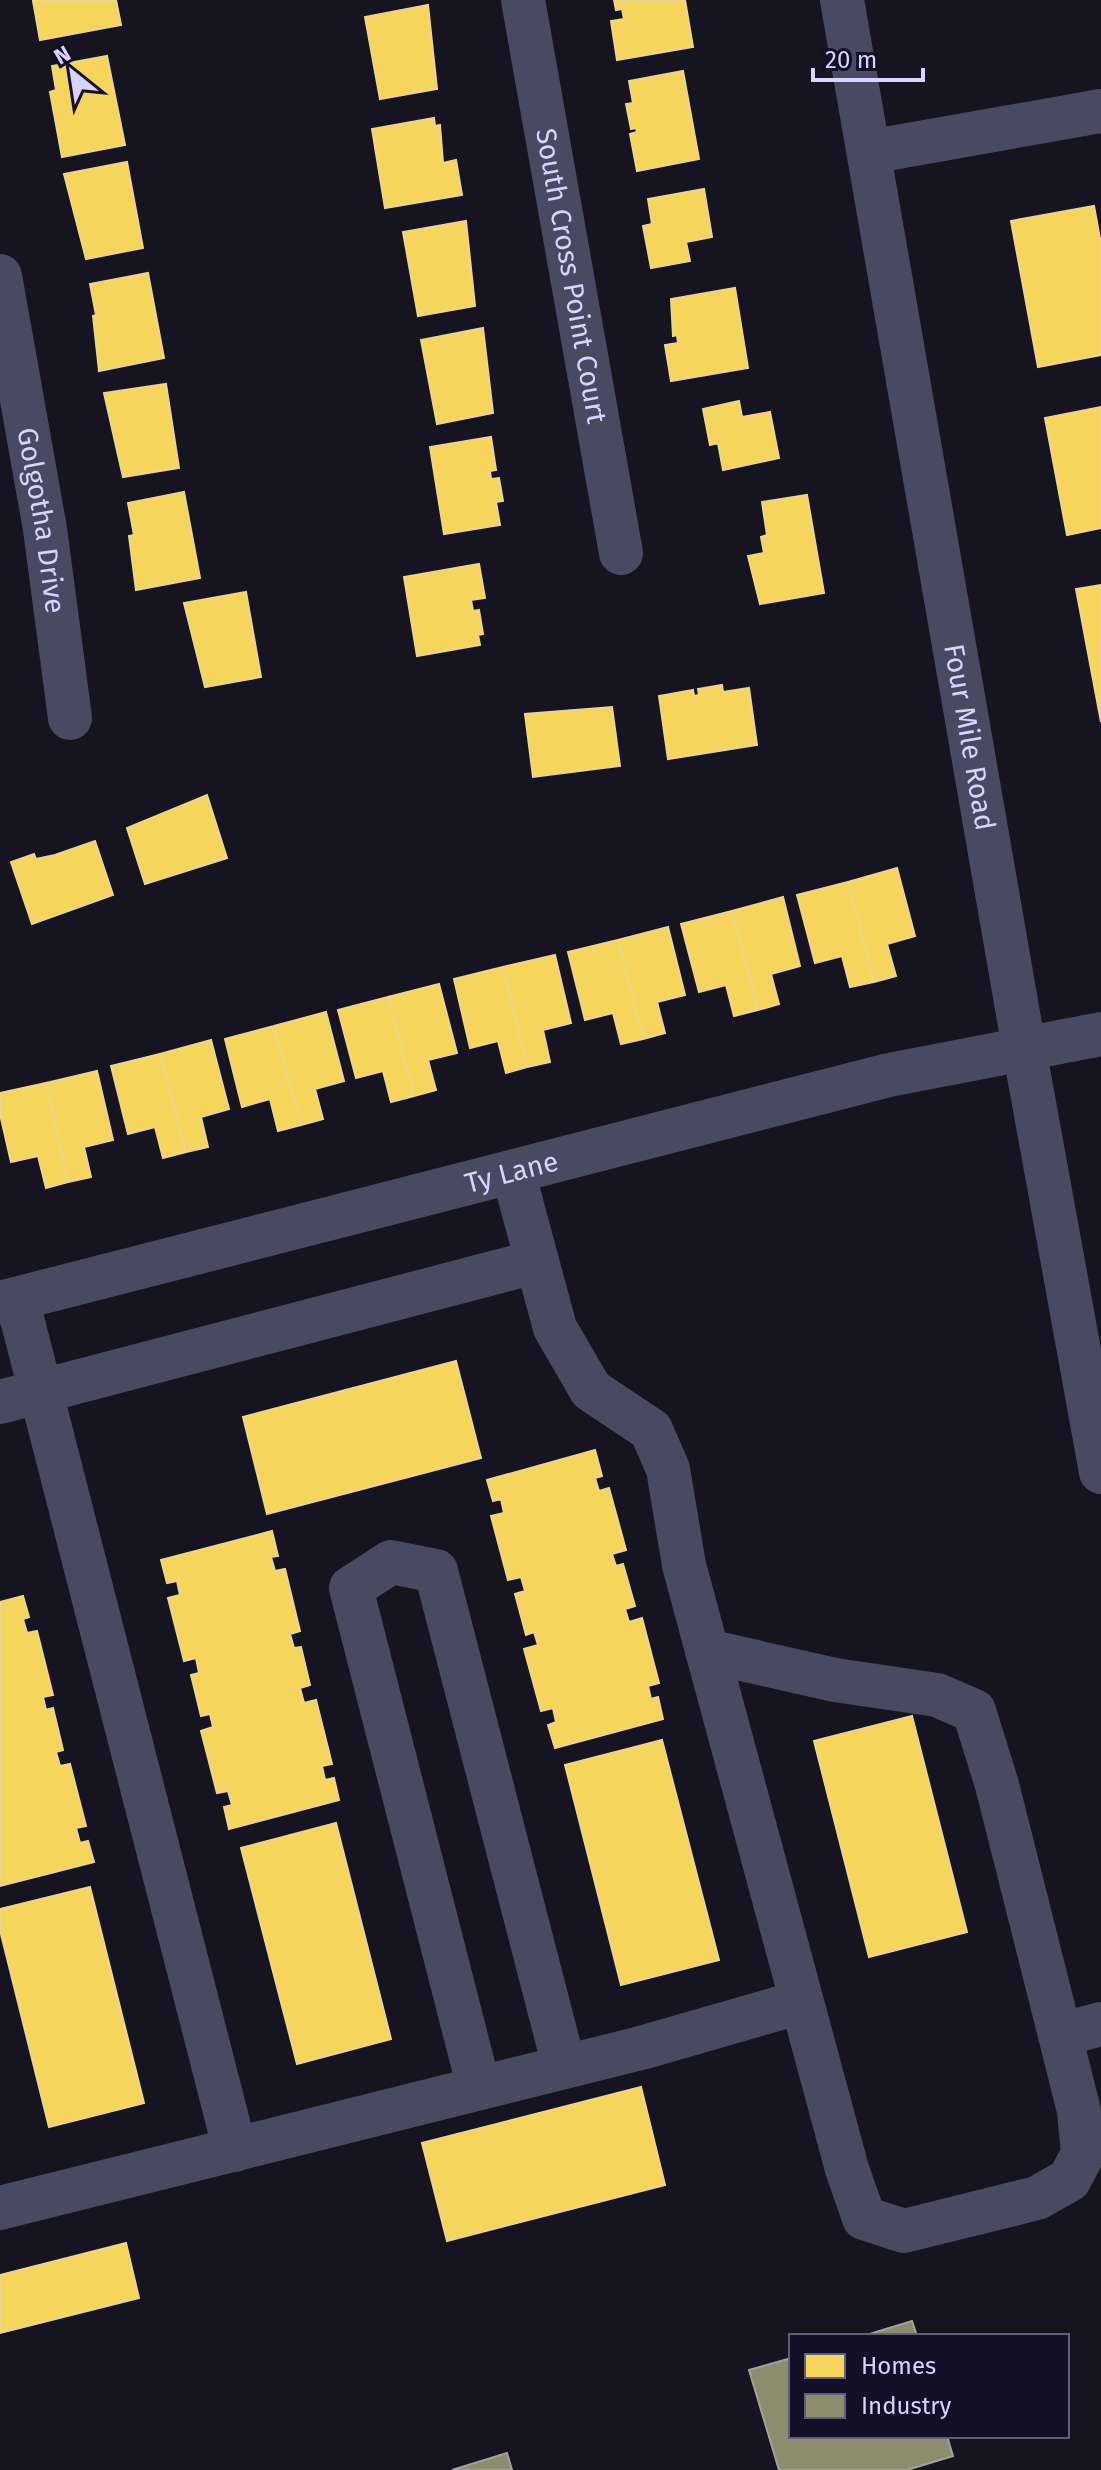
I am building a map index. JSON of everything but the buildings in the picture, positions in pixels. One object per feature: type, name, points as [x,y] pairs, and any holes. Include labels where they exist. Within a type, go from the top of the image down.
[{"type":"street","name":"South Cross Point Court","points":[[523,0],[621,553]]},
{"type":"street","name":"Four Mile Road","points":[[842,0],[1101,1472]]},
{"type":"street","points":[[869,152],[1101,111]]},
{"type":"street","name":"Golgotha Drive","points":[[0,276],[45,529],[70,718]]},
{"type":"street","name":"Ty Lane","points":[[8,1301],[889,1075],[1101,1034]]},
{"type":"street","points":[[513,1172],[555,1328],[591,1390],[651,1430],[668,1469],[684,1565],[707,1651],[801,2002],[847,2169],[864,2218],[904,2231],[1037,2198],[1069,2180],[1083,2154],[1079,2111],[997,1785],[974,1711],[937,1695],[835,1680],[707,1651]]},
{"type":"street","points":[[20,1397],[535,1262]]},
{"type":"street","points":[[8,1301],[20,1397],[235,2150]]},
{"type":"street","points":[[479,2088],[351,1588],[391,1562],[436,1571],[564,2066]]},
{"type":"street","points":[[0,2208],[479,2088],[801,2002]]},
{"type":"street","points":[[1060,2035],[1101,2024]]}]
